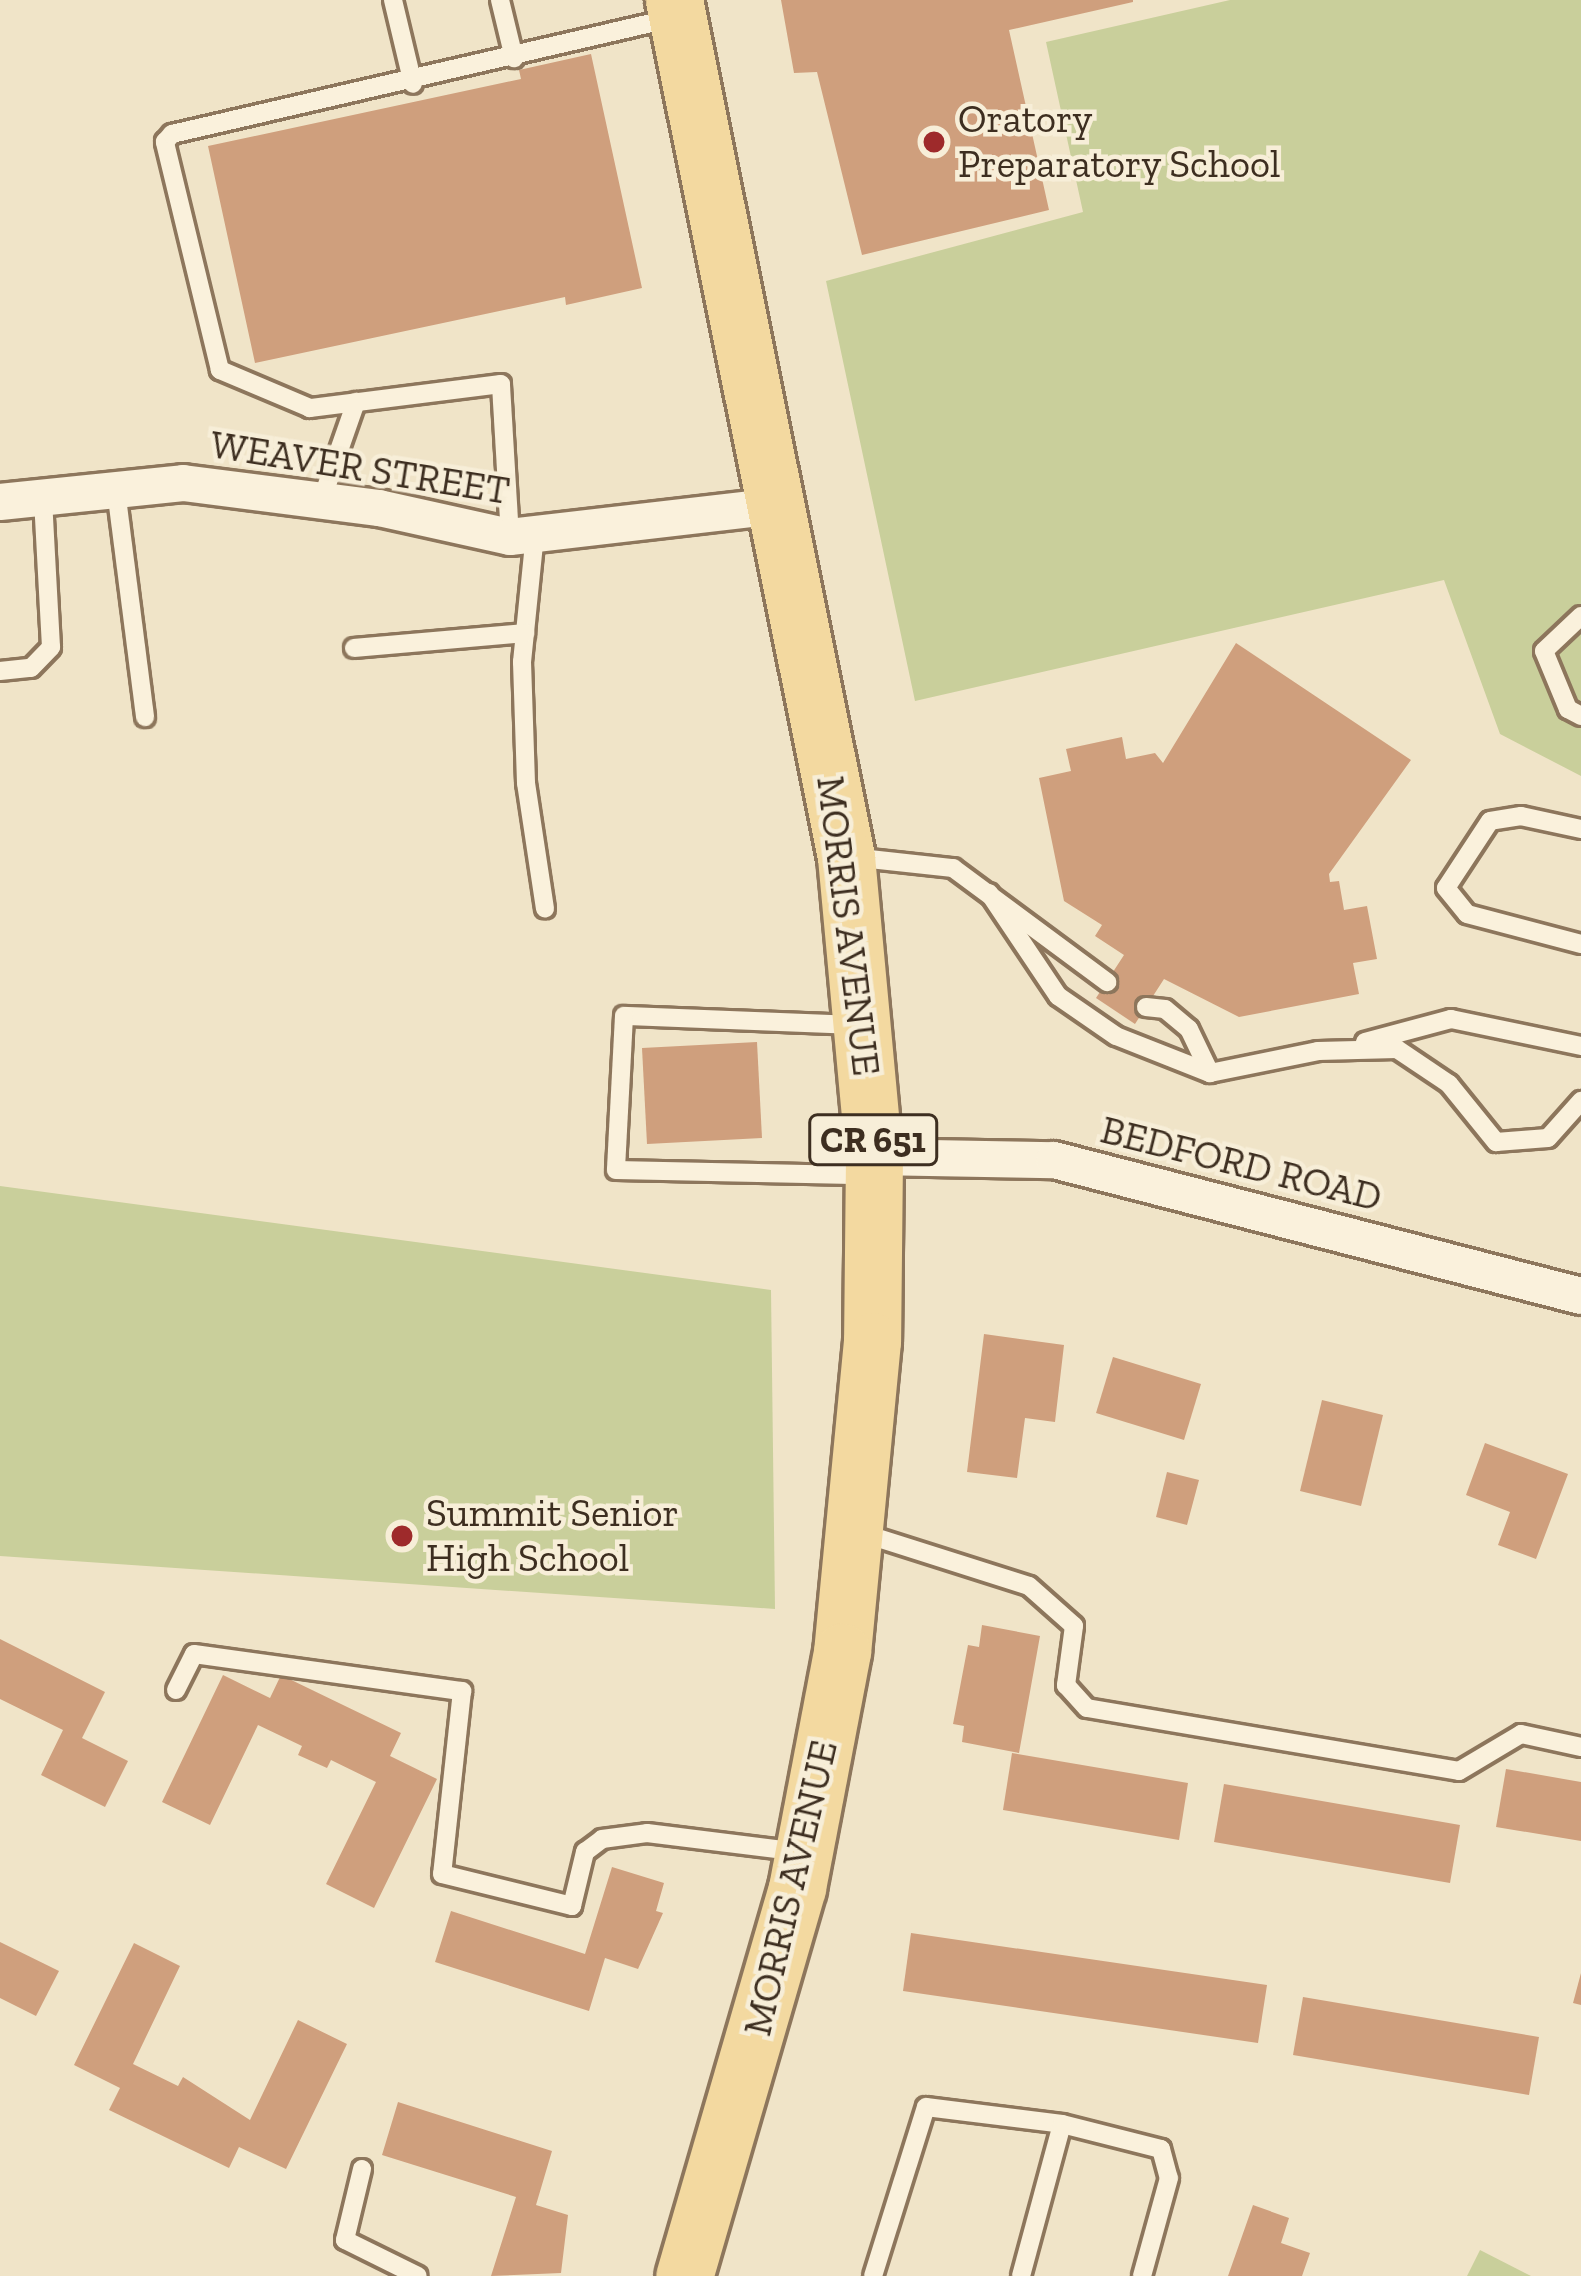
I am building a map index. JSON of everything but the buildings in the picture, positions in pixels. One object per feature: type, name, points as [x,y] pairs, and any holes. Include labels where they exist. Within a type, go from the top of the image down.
[{"type":"main road","name":"MORRIS AVENUE","points":[[675,9],[846,857],[874,1167],[859,1532],[804,1853],[737,2112],[684,2276]]},
{"type":"street","name":"WEAVER STREET","points":[[0,502],[183,483],[322,499],[522,536],[778,506]]},
{"type":"street","name":"BEDFORD ROAD","points":[[874,1167],[1054,1160],[1581,1296]]},
{"type":"lane","points":[[393,0],[413,84]]},
{"type":"lane","points":[[500,0],[514,58]]},
{"type":"lane","points":[[545,909],[526,783],[522,536],[502,384],[310,407],[220,370],[165,142],[172,134],[514,58],[675,9]]},
{"type":"lane","points":[[322,499],[356,402]]},
{"type":"lane","points":[[116,490],[145,717]]},
{"type":"lane","points":[[0,671],[32,668],[51,647],[43,497]]},
{"type":"lane","points":[[1581,616],[1544,651],[1568,709],[1581,716]]},
{"type":"lane","points":[[354,648],[525,633]]},
{"type":"lane","points":[[1581,829],[1521,816],[1490,821],[1446,888],[1467,914],[1581,944]]},
{"type":"lane","points":[[846,857],[952,868],[1107,982]]},
{"type":"lane","points":[[989,893],[1058,996],[1116,1036],[1210,1073],[1331,1051],[1451,1019],[1581,1046]]},
{"type":"lane","points":[[1146,1007],[1165,1009],[1189,1029],[1210,1073]]},
{"type":"lane","points":[[864,1025],[624,1016],[616,1170],[788,1172],[874,1167]]},
{"type":"lane","points":[[1331,1051],[1397,1049],[1449,1084],[1496,1142],[1548,1138],[1581,1101]]},
{"type":"lane","points":[[859,1532],[1029,1586],[1074,1626],[1066,1685],[1087,1708],[1460,1772],[1521,1734],[1581,1747]]},
{"type":"lane","points":[[176,1690],[194,1654],[462,1691],[442,1874],[572,1906],[585,1852],[602,1839],[646,1833],[804,1853]]},
{"type":"lane","points":[[873,2276],[926,2107],[1062,2124],[1161,2149],[1169,2178],[1142,2276]]},
{"type":"lane","points":[[1021,2276],[1062,2124]]},
{"type":"lane","points":[[362,2169],[345,2240],[418,2276]]},
{"type":"green space","points":[[1230,0],[1581,0],[1581,776],[1500,734],[1444,580],[915,701],[826,281],[1083,212],[1046,42]]},
{"type":"green space","name":"Summit Senior High School","points":[[0,1186],[771,1290],[775,1609],[0,1556]]},
{"type":"green space","points":[[1480,2250],[1531,2276],[1467,2276]]},
{"type":"place","name":"Oratory Preparatory School","points":[[934,142]]},
{"type":"place","name":"Summit Senior High School","points":[[402,1536]]}]
